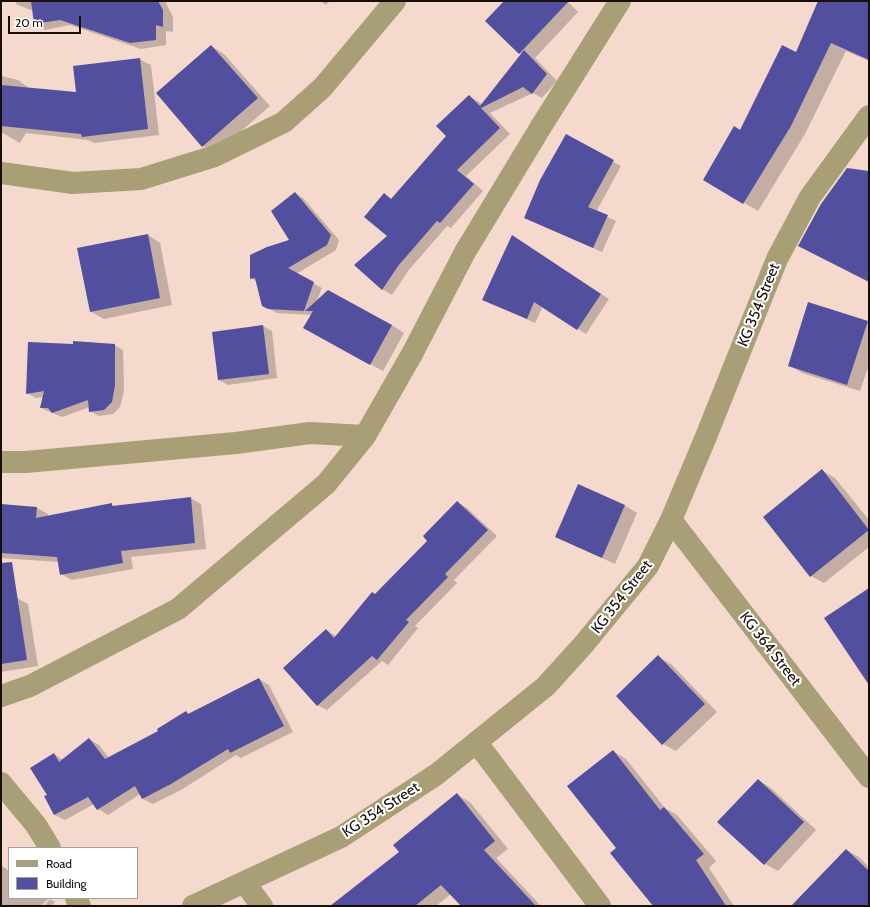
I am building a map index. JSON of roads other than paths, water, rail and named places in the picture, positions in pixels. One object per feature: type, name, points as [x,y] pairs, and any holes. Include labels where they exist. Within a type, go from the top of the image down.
[{"type":"street","points":[[1,173],[73,183],[141,179],[215,156],[284,122],[323,86],[395,1]]},
{"type":"street","points":[[1,696],[30,686],[178,609],[326,484],[364,436],[412,354],[465,252],[542,125],[620,1]]},
{"type":"street","name":"KG 354 Street","points":[[193,906],[341,837],[437,774],[546,686],[584,644],[648,566],[671,520],[706,439],[777,259],[810,197],[866,127]]},
{"type":"street","points":[[1,462],[26,462],[236,443],[310,433],[364,436]]},
{"type":"street","name":"KG 364 Street","points":[[671,520],[869,777]]},
{"type":"street","points":[[477,742],[600,906]]},
{"type":"street","points":[[3,789],[36,825],[49,847]]},
{"type":"street","points":[[244,882],[262,906]]}]
